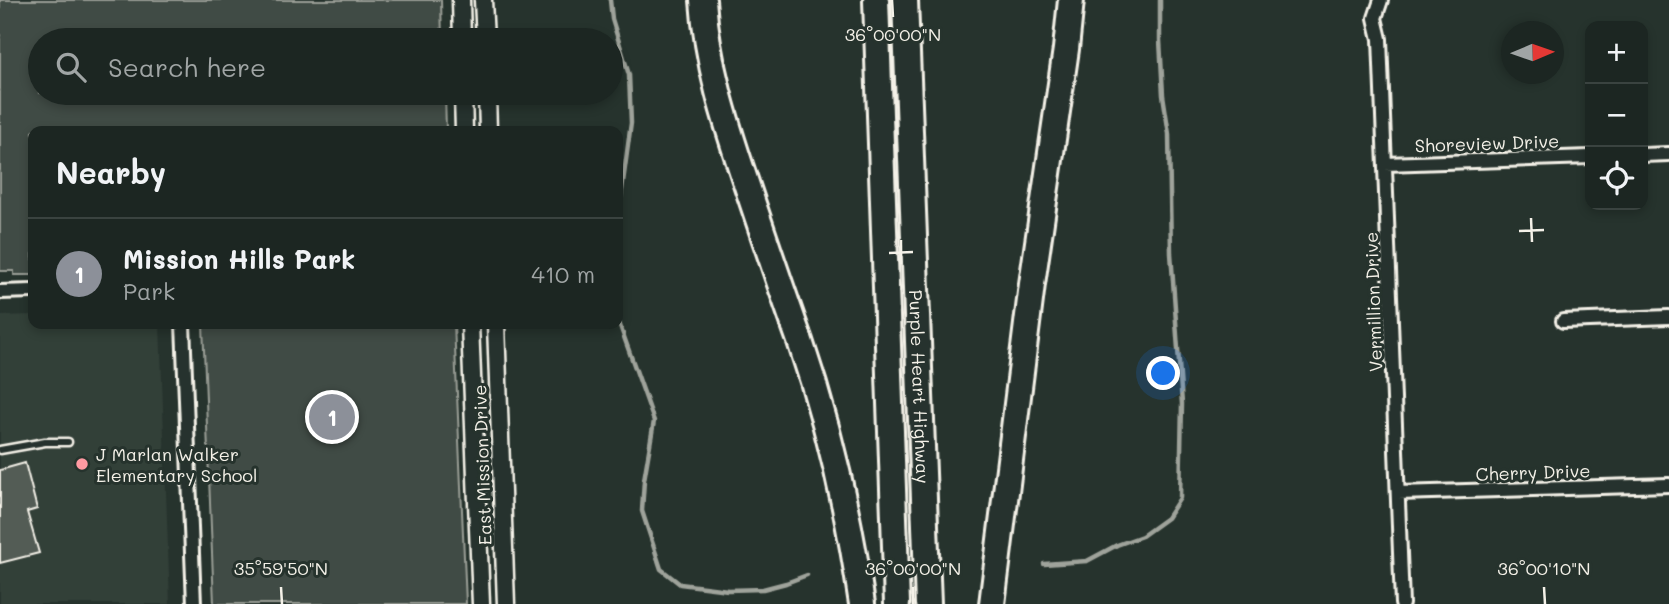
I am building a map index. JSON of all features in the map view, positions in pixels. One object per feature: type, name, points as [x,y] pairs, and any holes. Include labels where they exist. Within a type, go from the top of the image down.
[{"type":"highway","name":"Purple Heart Highway","points":[[876,0],[897,604]]},
{"type":"highway","name":"Purple Heart Highway","points":[[905,0],[928,604]]},
{"type":"highway","points":[[992,604],[1070,2]]},
{"type":"highway","points":[[702,8],[719,100],[816,391],[848,517],[862,604]]},
{"type":"street","points":[[461,0],[462,28]]},
{"type":"street","points":[[483,0],[484,28]]},
{"type":"street","name":"Vermillion Drive","points":[[1381,0],[1375,18],[1380,39],[1402,604]]},
{"type":"street","points":[[463,105],[464,126]]},
{"type":"street","points":[[487,105],[488,126]]},
{"type":"street","points":[[1648,155],[1669,154]]},
{"type":"street","name":"Shoreview Drive","points":[[1385,164],[1585,157]]},
{"type":"street","points":[[0,292],[28,291]]},
{"type":"street","points":[[1563,321],[1669,317]]},
{"type":"street","points":[[183,329],[194,604]]},
{"type":"street","name":"East Mission Drive","points":[[470,329],[481,604]]},
{"type":"street","name":"East Mission Drive","points":[[495,329],[506,604]]},
{"type":"street","name":"Cherry Drive","points":[[1398,493],[1669,485]]},
{"type":"lane","points":[[0,450],[46,442],[68,442]]},
{"type":"shaded area","points":[[0,0],[441,0],[442,28],[28,28],[28,105],[445,105],[446,126],[28,126],[28,275],[0,271]]},
{"type":"shaded area","name":"J Marlan Walker Elementary School","points":[[28,315],[28,329],[160,329],[170,604],[0,604],[0,316]]},
{"type":"shaded area","points":[[203,329],[454,329],[466,604],[214,604]]},
{"type":"building","points":[[25,463],[37,509],[27,512],[39,553],[0,563],[0,470]]},
{"type":"waterway","points":[[610,0],[615,28]]},
{"type":"waterway","points":[[1044,564],[1087,561],[1117,545],[1142,536],[1167,518],[1180,498],[1182,404],[1171,253],[1169,134],[1163,95],[1160,0]]},
{"type":"waterway","points":[[623,55],[629,75],[631,123],[623,182]]},
{"type":"waterway","points":[[621,329],[654,421],[644,480],[642,511],[661,569],[680,584],[728,590],[763,589],[807,575]]},
{"type":"place","name":"Mission Hills Park","points":[[332,417]]},
{"type":"place","name":"J Marlan Walker Elementary School","points":[[82,464]]}]
